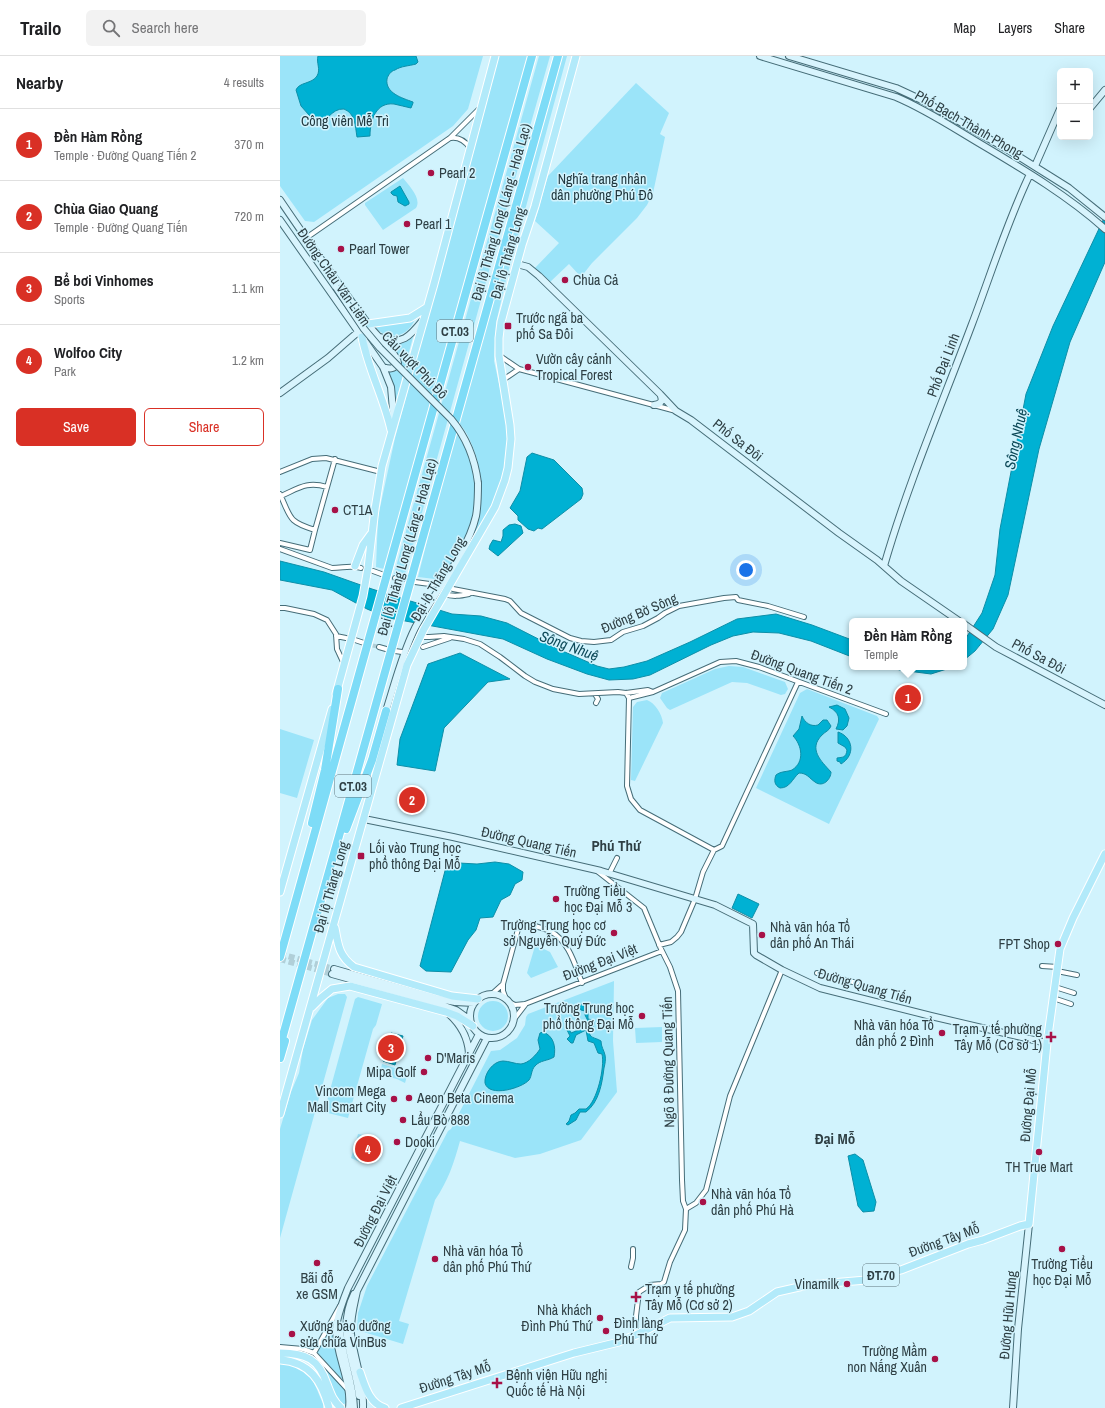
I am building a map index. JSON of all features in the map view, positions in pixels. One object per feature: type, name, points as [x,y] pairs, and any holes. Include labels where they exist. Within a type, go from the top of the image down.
[{"type":"highway","name":"Đại lộ Thăng Long (Láng - Hoà Lạc)","points":[[280,957],[532,56]]},
{"type":"highway","name":"Đại lộ Thăng Long (Láng - Hoà Lạc)","points":[[280,1046],[558,56]]},
{"type":"highway","points":[[288,928],[293,900],[306,854],[325,770],[338,689]]},
{"type":"highway","points":[[308,947],[348,825],[372,760],[386,711]]},
{"type":"highway","points":[[280,1058],[294,1010],[297,985]]},
{"type":"main road","points":[[280,892],[360,609],[381,472],[391,431],[495,56]]},
{"type":"main road","name":"Đại lộ Thăng Long","points":[[280,1114],[407,665],[435,601],[444,594],[495,507],[505,480],[508,468],[511,438],[499,356],[501,322],[535,206],[576,56]]},
{"type":"main road","points":[[368,324],[410,318],[426,308]]},
{"type":"main road","points":[[360,334],[365,355],[386,410],[391,431]]},
{"type":"main road","points":[[358,567],[363,545],[372,533]]},
{"type":"main road","points":[[380,761],[386,711]]},
{"type":"main road","name":"Đường Đại Mỗ","points":[[1029,1224],[1047,1044],[1060,949],[1105,854]]},
{"type":"main road","points":[[334,923],[337,944],[343,958],[354,967],[452,996],[476,1001]]},
{"type":"main road","points":[[311,1008],[332,989],[350,986],[446,1012],[472,1023]]},
{"type":"main road","name":"Đường Tây Mỗ","points":[[402,1408],[574,1353],[619,1342],[636,1336],[670,1318],[732,1317],[750,1311],[777,1292],[808,1285],[866,1280],[901,1270],[968,1244],[1029,1224]]},
{"type":"main road","points":[[280,1353],[300,1354],[306,1356],[318,1365],[322,1371],[334,1402],[341,1408]]},
{"type":"main road","points":[[280,1360],[296,1363],[306,1367],[322,1389],[329,1408]]},
{"type":"main road","points":[[360,1372],[369,1396],[377,1404],[385,1408]]},
{"type":"street","name":"Phố Bạch Thành Phong","points":[[760,56],[896,97],[917,106],[1030,174],[1069,200],[1105,229]]},
{"type":"street","name":"Phố Bạch Thành Phong","points":[[789,56],[896,88],[924,101],[1035,166],[1069,188],[1105,217]]},
{"type":"street","points":[[1093,104],[1105,90]]},
{"type":"street","points":[[306,238],[450,138],[481,107]]},
{"type":"street","points":[[945,122],[949,115]]},
{"type":"street","points":[[1035,166],[1057,115]]},
{"type":"street","points":[[450,138],[460,139],[470,148]]},
{"type":"street","name":"Phố Đại Linh","points":[[884,566],[913,478],[973,323],[997,254],[1030,174]]},
{"type":"street","name":"Đường Châu Văn Liêm","points":[[280,200],[326,268],[336,278],[377,336],[397,357],[398,364],[394,369],[383,367]]},
{"type":"street","name":"Đường Châu Văn Liêm","points":[[280,220],[383,367],[391,388],[394,421]]},
{"type":"street","name":"Phố Sa Đôi","points":[[517,264],[528,267],[539,276],[676,411],[706,430],[884,566],[901,581],[955,618]]},
{"type":"street","name":"Cầu vượt Phú Đô","points":[[326,268],[336,287],[364,329],[380,348],[458,427],[472,453],[478,483],[477,508],[474,524],[468,540],[435,601]]},
{"type":"street","name":"Đường Châu Văn Liêm","points":[[377,336],[391,341],[402,340],[411,335],[423,320]]},
{"type":"street","points":[[280,393],[360,334]]},
{"type":"street","points":[[499,356],[519,369],[676,411]]},
{"type":"street","points":[[503,380],[519,369]]},
{"type":"street","points":[[654,406],[661,402],[661,396]]},
{"type":"street","points":[[280,472],[312,459],[326,458],[336,459],[381,472]]},
{"type":"street","points":[[280,543],[310,550],[336,459]]},
{"type":"street","points":[[315,530],[301,526],[292,520],[280,495],[308,485],[327,487]]},
{"type":"street","points":[[280,550],[332,568],[358,567]]},
{"type":"street","points":[[373,572],[384,575]]},
{"type":"street","points":[[395,578],[402,580]]},
{"type":"street","points":[[414,582],[437,586]]},
{"type":"street","points":[[453,589],[472,593]]},
{"type":"street","name":"Đường Bờ Sông","points":[[444,594],[461,596],[472,593],[505,599],[510,601],[525,615],[576,640],[590,642],[611,640],[623,632],[653,621],[679,606],[724,598],[736,597],[738,600],[768,606],[804,617]]},
{"type":"street","name":"Đại lộ Thăng Long","points":[[386,711],[402,659],[415,629],[435,601]]},
{"type":"street","points":[[280,608],[314,614],[327,620],[336,636],[336,649],[344,664]]},
{"type":"street","name":"Phố Sa Đôi","points":[[967,626],[996,647],[1105,705]]},
{"type":"street","points":[[336,636],[346,638]]},
{"type":"street","name":"Đường Quang Tiến 2","points":[[420,637],[429,638],[444,636],[464,639],[480,644],[535,682],[554,689],[580,694],[626,693],[648,690],[653,692],[710,666],[729,661],[743,662],[886,714]]},
{"type":"street","points":[[423,647],[451,638]]},
{"type":"street","points":[[355,640],[367,644]]},
{"type":"street","points":[[379,647],[386,650]]},
{"type":"street","points":[[395,651],[402,652]]},
{"type":"street","points":[[659,945],[671,942],[681,932],[695,899],[700,879],[714,850],[722,846],[798,682]]},
{"type":"street","points":[[629,698],[653,692]]},
{"type":"street","points":[[626,693],[629,698],[627,786],[631,799],[640,810],[714,850]]},
{"type":"street","points":[[595,694],[598,699],[596,703]]},
{"type":"street","name":"Đường Quang Tiến","points":[[364,818],[597,870],[716,905],[753,924],[754,953],[759,957],[820,988],[1047,1044]]},
{"type":"street","points":[[609,874],[617,858]]},
{"type":"street","name":"Ngõ 8 Đường Quang Tiến","points":[[597,870],[644,908],[670,967],[678,991],[682,1180],[683,1201],[686,1209],[685,1230],[667,1269],[667,1275],[664,1282],[661,1284],[650,1285],[639,1292],[636,1316],[636,1336]]},
{"type":"street","points":[[515,1018],[513,1007],[503,991],[503,984],[520,922],[550,932],[561,940],[567,947],[582,983]]},
{"type":"street","name":"Đường Đại Việt","points":[[509,1001],[525,1004],[662,951]]},
{"type":"street","points":[[1042,966],[1077,975]]},
{"type":"street","points":[[686,1209],[696,1203],[706,1190],[730,1096],[782,970]]},
{"type":"street","points":[[476,1001],[454,1002],[333,971],[456,1010],[472,1023],[479,1034],[487,1038],[501,1037],[507,1033],[512,1028],[515,1018],[525,1004]]},
{"type":"street","points":[[817,973],[857,983]]},
{"type":"street","points":[[493,993],[503,984]]},
{"type":"street","points":[[1055,987],[1074,993]]},
{"type":"street","points":[[472,1023],[472,1008],[476,1001],[483,995],[493,993],[499,994],[509,1001]]},
{"type":"street","points":[[1053,998],[1071,1004]]},
{"type":"street","points":[[446,1012],[456,1020],[463,1032],[468,1045],[469,1054]]},
{"type":"street","name":"Đường Đại Việt","points":[[349,1408],[348,1391],[336,1337],[337,1319],[343,1301],[348,1288],[479,1034]]},
{"type":"street","name":"Đường Đại Việt","points":[[363,1408],[360,1372],[353,1344],[351,1325],[355,1300],[361,1283],[487,1038]]},
{"type":"street","points":[[442,1106],[450,1110]]},
{"type":"street","name":"Đường Hữu Hưng","points":[[1013,1408],[1018,1329],[1029,1224]]},
{"type":"street","points":[[631,1266],[633,1249]]},
{"type":"street","points":[[354,1408],[352,1385],[341,1341],[344,1317],[353,1295],[361,1283]]},
{"type":"street","points":[[314,1353],[334,1313],[343,1301]]},
{"type":"street","points":[[341,1308],[344,1317],[347,1342],[357,1380],[359,1408]]},
{"type":"street","points":[[280,1347],[303,1348],[314,1353],[348,1391]]},
{"type":"green space","name":"Công viên Mễ Trì","points":[[280,56],[483,56],[468,109],[453,126],[314,222],[305,221],[280,186]]},
{"type":"green space","points":[[499,56],[531,56],[384,569],[376,567],[378,517],[395,438]]},
{"type":"green space","points":[[539,56],[550,56],[405,574],[394,574]]},
{"type":"green space","points":[[562,56],[567,56],[506,280],[496,323],[494,361],[506,415],[508,434],[503,479],[495,501],[447,582],[471,537],[480,509],[481,494],[477,459],[467,434],[457,421]]},
{"type":"green space","name":"Nghĩa trang nhân dân phường Phú Đô","points":[[636,83],[669,113],[660,134],[665,137],[653,193],[647,205],[637,218],[592,263],[581,277],[569,264],[549,283],[534,269],[559,243],[535,221],[548,176]]},
{"type":"green space","points":[[403,178],[416,196],[416,208],[383,230],[365,203]]},
{"type":"green space","points":[[415,319],[408,330],[398,335],[386,335],[375,327],[402,323]]},
{"type":"green space","points":[[413,337],[395,401],[387,371],[397,371],[401,366],[401,363],[387,343],[401,343]]},
{"type":"green space","points":[[455,429],[463,443],[472,470],[474,498],[470,527],[463,547],[443,580],[418,577]]},
{"type":"green space","points":[[729,666],[743,667],[785,682],[788,689],[785,694],[781,695],[747,683],[732,682],[670,710],[660,698],[662,693],[715,669]]},
{"type":"green space","points":[[807,689],[877,716],[879,719],[829,824],[756,788],[800,693]]},
{"type":"green space","points":[[647,700],[658,709],[663,723],[635,781],[631,780],[633,707],[637,702]]},
{"type":"green space","points":[[280,729],[314,740],[297,798],[280,793]]},
{"type":"green space","points":[[536,945],[550,952],[558,967],[531,978],[527,973]]},
{"type":"green space","points":[[614,981],[613,1041],[617,1092],[581,1140],[540,1154],[515,1158],[460,1141],[450,1172],[444,1186],[435,1200],[399,1321],[409,1324],[403,1344],[357,1330],[358,1313],[367,1286],[491,1051],[500,1050],[517,1038],[525,1025],[528,1014]]},
{"type":"green space","points":[[338,994],[345,994],[347,997],[280,1238],[280,1129],[291,1092],[299,1073],[303,1049],[312,1020],[328,998]]},
{"type":"green space","points":[[358,997],[382,1004],[376,1025],[373,1029],[348,1118],[324,1112],[355,999]]},
{"type":"green space","points":[[493,1001],[499,1002],[507,1010],[507,1022],[499,1030],[493,1031],[487,1030],[479,1022],[478,1016],[479,1010],[487,1002]]},
{"type":"green space","points":[[662,1027],[662,1042],[636,1043],[635,1028]]},
{"type":"green space","points":[[382,1064],[408,1073],[405,1083],[397,1079],[378,1074]]},
{"type":"green space","points":[[358,1134],[364,1135],[364,1137],[381,1144],[372,1163],[370,1162],[368,1164],[363,1161],[362,1163],[351,1158],[354,1148],[356,1149],[359,1143],[356,1142]]},
{"type":"green space","points":[[330,1327],[333,1329],[336,1353],[343,1377],[342,1378],[317,1352]]},
{"type":"green space","points":[[280,1349],[301,1350],[311,1354],[321,1362],[344,1389],[346,1403],[342,1405],[336,1399],[320,1363],[280,1351]]},
{"type":"green space","points":[[280,1364],[298,1367],[309,1375],[323,1404],[323,1408],[280,1408]]},
{"type":"shaded area","points":[[318,56],[416,56],[418,62],[416,64],[402,67],[390,73],[387,79],[387,84],[391,91],[399,97],[413,102],[411,108],[388,104],[378,109],[371,124],[370,136],[357,137],[353,117],[344,109],[339,109],[332,113],[323,122],[317,124],[301,106],[296,90],[298,87],[315,79],[317,76],[319,71]]},
{"type":"shaded area","points":[[400,186],[409,202],[409,204],[405,206],[398,202],[397,196],[391,193]]},
{"type":"shaded area","points":[[1105,216],[1105,262],[1070,342],[1039,449],[1008,595],[993,629],[975,651],[967,658],[967,636],[982,613],[995,575],[1000,529],[1026,394],[1053,326]]},
{"type":"shaded area","points":[[532,453],[554,460],[582,488],[583,494],[581,499],[542,529],[538,528],[534,531],[528,529],[518,520],[518,516],[510,508],[520,491],[527,457]]},
{"type":"shaded area","points":[[515,524],[521,526],[523,533],[498,556],[489,549],[490,545],[493,540],[501,542],[503,530],[509,525]]},
{"type":"shaded area","points":[[280,561],[324,572],[452,614],[481,616],[507,623],[558,649],[597,666],[609,669],[647,661],[737,619],[776,614],[849,639],[849,656],[811,641],[779,633],[753,632],[733,636],[711,645],[650,675],[633,679],[609,680],[587,674],[547,659],[503,639],[389,618],[367,609],[332,590],[280,580]]},
{"type":"shaded area","points":[[460,653],[510,679],[488,682],[444,728],[435,771],[397,765],[400,739],[428,664]]},
{"type":"shaded area","points":[[900,670],[944,670],[931,674]]},
{"type":"shaded area","points":[[837,705],[845,709],[849,718],[847,726],[843,730],[836,729],[839,719],[835,711],[829,707]]},
{"type":"shaded area","points":[[802,716],[805,721],[811,725],[818,725],[823,720],[827,720],[831,726],[818,740],[816,750],[823,764],[831,772],[831,775],[826,782],[818,784],[806,775],[799,773],[789,785],[780,788],[775,782],[776,775],[792,770],[799,763],[801,753],[793,736],[799,729]]},
{"type":"shaded area","points":[[838,732],[847,738],[851,746],[849,756],[841,764],[837,761],[837,758],[845,756],[847,750],[838,743]]},
{"type":"shaded area","points":[[495,862],[509,864],[523,872],[522,880],[515,884],[510,895],[501,900],[493,917],[480,918],[476,930],[468,940],[451,972],[426,971],[420,966],[446,867],[459,863],[477,864]]},
{"type":"shaded area","points":[[738,894],[759,904],[752,918],[732,908]]},
{"type":"shaded area","points":[[582,1004],[588,1011],[588,1019],[593,1020],[593,1028],[589,1030],[589,1033],[591,1036],[601,1041],[605,1055],[605,1062],[601,1086],[597,1098],[586,1112],[580,1112],[576,1120],[568,1125],[566,1124],[571,1115],[579,1109],[586,1109],[594,1099],[599,1084],[603,1060],[602,1054],[598,1053],[594,1043],[588,1041],[586,1030],[576,1035],[573,1043],[567,1039],[570,1036],[567,1030],[569,1029],[571,1033],[589,1027],[590,1025],[585,1015],[585,1011],[581,1010],[579,1006]]},
{"type":"shaded area","points":[[543,1032],[552,1039],[555,1049],[554,1057],[537,1064],[533,1069],[529,1080],[520,1086],[499,1091],[488,1088],[485,1083],[485,1079],[490,1069],[496,1063],[503,1061],[521,1064],[529,1060],[540,1049],[538,1040],[540,1033]]},
{"type":"shaded area","points":[[391,1033],[403,1036],[395,1065],[383,1061],[385,1054],[381,1053],[385,1042],[389,1043]]},
{"type":"shaded area","points":[[855,1154],[863,1160],[876,1202],[874,1211],[863,1212],[858,1206],[848,1156]]},
{"type":"tunnel","points":[[367,644],[379,647]]},
{"type":"tunnel","points":[[280,954],[334,969]]},
{"type":"tunnel","points":[[280,959],[332,974]]},
{"type":"place","name":"Pearl 2","points":[[431,173]]},
{"type":"place","name":"Pearl 1","points":[[407,224]]},
{"type":"place","name":"Pearl Tower","points":[[341,249]]},
{"type":"place","name":"Chùa Cả","points":[[565,280]]},
{"type":"place","name":"Trước ngã ba phố Sa Đôi","points":[[508,326]]},
{"type":"place","name":"Vườn cây cảnh Tropical Forest","points":[[528,367]]},
{"type":"place","name":"CT1A","points":[[335,510]]},
{"type":"place","name":"Đền Hàm Rồng","points":[[908,698]]},
{"type":"place","name":"Chùa Giao Quang","points":[[412,800]]},
{"type":"place","name":"Lối vào Trung học phổ thông Đại Mỗ","points":[[361,856]]},
{"type":"place","name":"Trường Tiểu học Đại Mỗ 3","points":[[556,899]]},
{"type":"place","name":"Trường Trung học cơ sở Nguyễn Quý Đức","points":[[614,933]]},
{"type":"place","name":"Nhà văn hóa Tổ dân phố An Thái","points":[[762,935]]},
{"type":"place","name":"FPT Shop","points":[[1058,944]]},
{"type":"place","name":"Trường Trung học phổ thông Đại Mỗ","points":[[642,1016]]},
{"type":"place","name":"Nhà văn hóa Tổ dân phố 2 Đình","points":[[942,1033]]},
{"type":"place","name":"Trạm y tế phường Tây Mỗ (Cơ sở 1)","points":[[1051,1037]]},
{"type":"place","name":"Bể bơi Vinhomes","points":[[391,1048]]},
{"type":"place","name":"D'Maris","points":[[428,1058]]},
{"type":"place","name":"Mipa Golf","points":[[424,1072]]},
{"type":"place","name":"Aeon Beta Cinema","points":[[409,1098]]},
{"type":"place","name":"Vincom Mega Mall Smart City","points":[[394,1099]]},
{"type":"place","name":"Lẩu Bò 888","points":[[403,1120]]},
{"type":"place","name":"Dooki","points":[[397,1142]]},
{"type":"place","name":"Wolfoo City","points":[[368,1149]]},
{"type":"place","name":"TH True Mart","points":[[1039,1152]]},
{"type":"place","name":"Nhà văn hóa Tổ dân phố Phú Hà","points":[[703,1202]]},
{"type":"place","name":"Trường Tiểu học Đại Mỗ","points":[[1062,1249]]},
{"type":"place","name":"Nhà văn hóa Tổ dân phố Phú Thứ","points":[[435,1259]]},
{"type":"place","name":"Bãi đỗ xe GSM","points":[[317,1263]]},
{"type":"place","name":"Vinamilk","points":[[847,1284]]},
{"type":"place","name":"Trạm y tế phường Tây Mỗ (Cơ sở 2)","points":[[636,1297]]},
{"type":"place","name":"Nhà khách Đình Phú Thứ","points":[[600,1318]]},
{"type":"place","name":"Đình làng Phú Thứ","points":[[606,1331]]},
{"type":"place","name":"Xưởng bảo dưỡng sửa chữa VinBus","points":[[292,1334]]},
{"type":"place","name":"Trường Mầm non Nắng Xuân","points":[[935,1359]]},
{"type":"place","name":"Bệnh viện Hữu nghị Quốc tế Hà Nội","points":[[497,1383]]},
{"type":"district","name":"Phú Thứ","points":[[616,846]]},
{"type":"district","name":"Đại Mỗ","points":[[835,1139]]},
{"type":"water label","name":"Sông Nhuệ","points":[[1016,439]]},
{"type":"water label","name":"Sông Nhuệ","points":[[569,646]]}]
